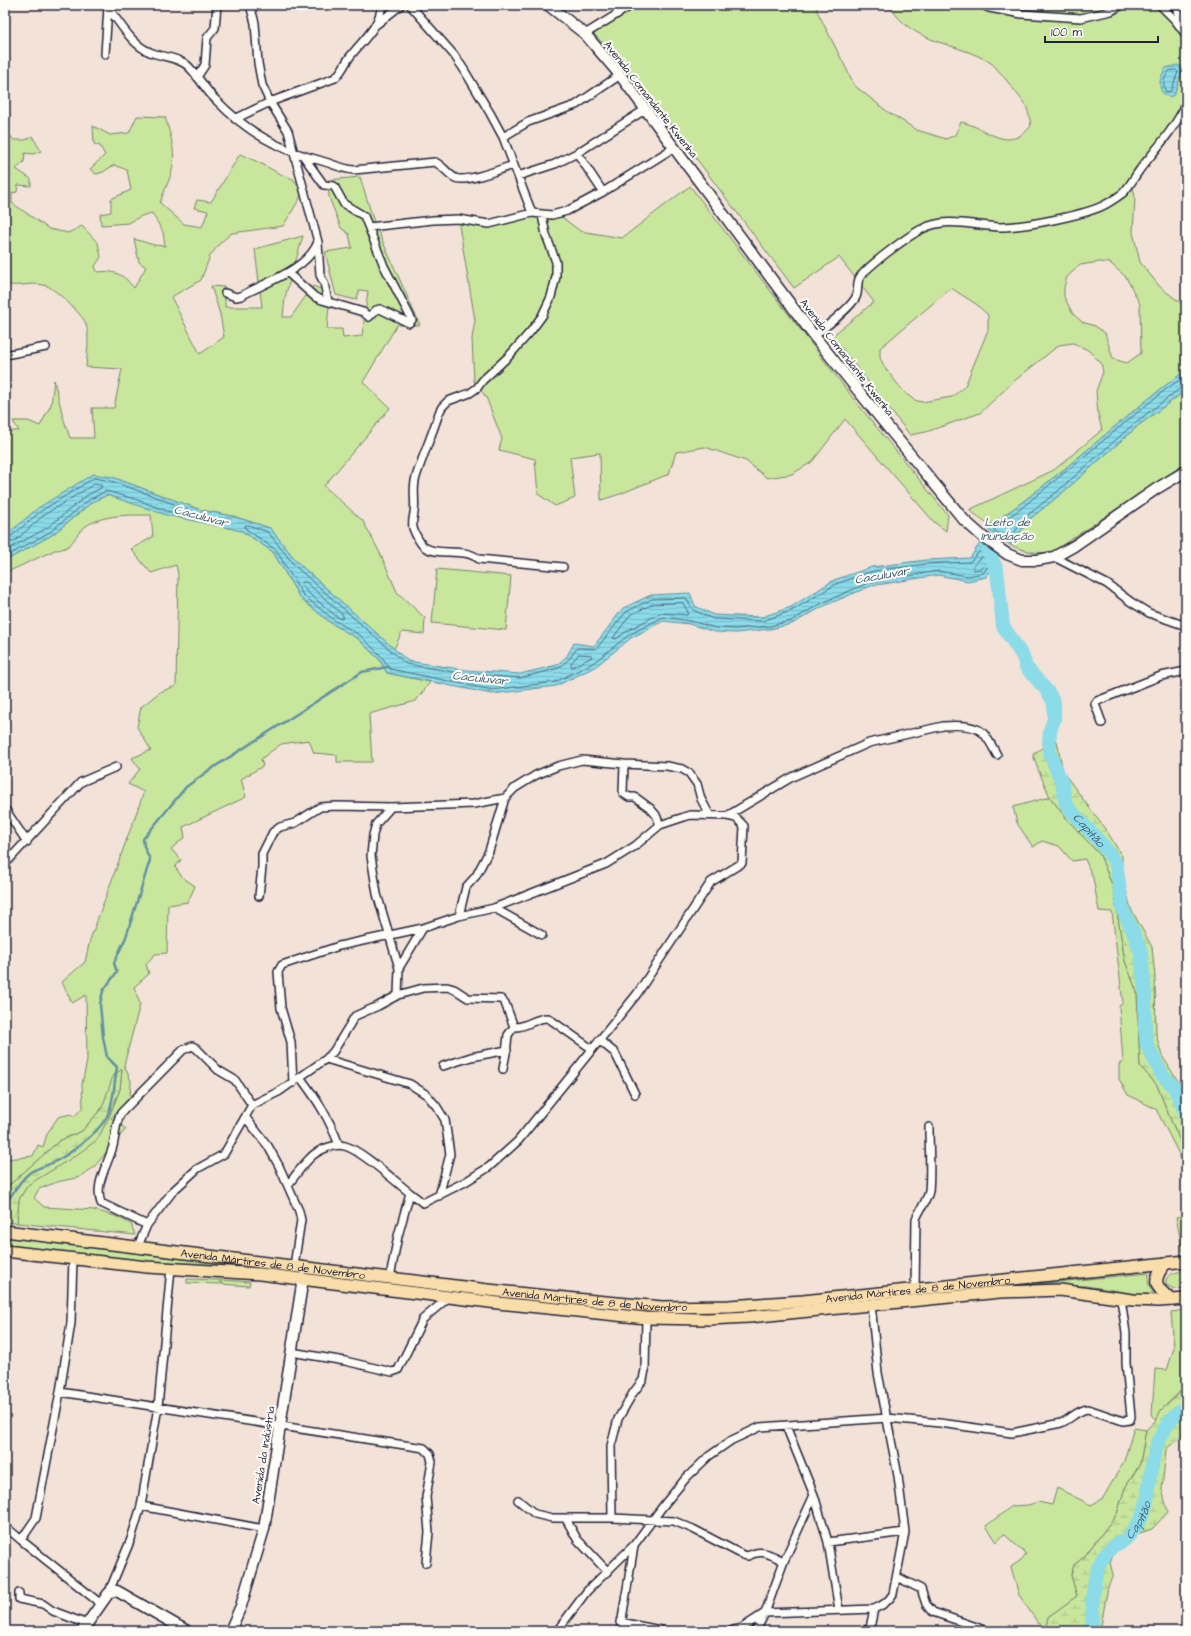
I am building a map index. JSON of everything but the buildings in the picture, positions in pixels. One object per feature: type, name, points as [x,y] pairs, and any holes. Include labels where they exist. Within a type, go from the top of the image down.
[{"type":"main road","name":"Avenida Comandante Kwenha","points":[[548,5],[585,34],[620,75],[814,336],[941,493],[964,520],[983,537],[1007,554],[1022,560],[1038,560],[1054,557],[1074,546],[1156,489],[1186,471]]},
{"type":"main road","name":"Avenida Mártires de 8 de Novembro","points":[[7,1231],[595,1301],[670,1307],[764,1304],[915,1290],[1186,1261]]},
{"type":"main road","name":"Avenida Mártires de 8 de Novembro","points":[[5,1251],[74,1260],[303,1278],[554,1310],[646,1318],[728,1318],[1000,1292],[1040,1290],[1080,1292],[1121,1299],[1146,1301],[1186,1299]]},
{"type":"main road","points":[[1166,1263],[1156,1277],[1156,1283],[1160,1291],[1172,1300]]},
{"type":"main road","name":"Avenida da Indústria","points":[[230,1631],[241,1606],[264,1529],[303,1278]]},
{"type":"main road","points":[[84,1627],[108,1594],[112,1591],[117,1591],[187,1631]]},
{"type":"street","points":[[197,77],[205,66],[207,38],[215,28],[217,5]]},
{"type":"street","points":[[250,5],[255,23],[258,63],[262,85],[270,102],[288,131],[318,242],[320,274],[324,283],[328,301]]},
{"type":"street","points":[[377,24],[382,5]]},
{"type":"street","points":[[235,119],[270,102],[335,78],[340,74],[349,58],[377,24],[401,5]]},
{"type":"street","points":[[410,5],[463,68],[490,112],[503,138],[532,213]]},
{"type":"street","points":[[585,34],[632,5]]},
{"type":"street","points":[[983,5],[989,8],[1022,14],[1081,18],[1111,11],[1122,5]]},
{"type":"street","points":[[1160,5],[1175,20],[1185,34]]},
{"type":"street","points":[[1179,5],[1179,18],[1185,34]]},
{"type":"street","points":[[108,7],[137,44],[149,52],[180,61],[188,66],[216,100],[235,119],[266,141],[304,157],[344,169],[354,170],[435,162],[441,165],[454,178],[459,179],[469,179],[513,165]]},
{"type":"street","points":[[105,54],[108,7]]},
{"type":"street","points":[[503,138],[528,122],[576,105],[620,75]]},
{"type":"street","points":[[814,336],[848,306],[856,296],[856,289],[860,278],[867,270],[909,236],[923,228],[938,223],[954,222],[1000,227],[1026,225],[1091,210],[1107,204],[1123,192],[1170,132],[1186,104]]},
{"type":"street","points":[[518,176],[555,164],[578,153],[646,109]]},
{"type":"street","points":[[369,227],[433,220],[458,219],[489,224],[532,213],[552,214],[567,211],[603,192],[675,148]]},
{"type":"street","points":[[578,153],[603,192]]},
{"type":"street","points":[[288,273],[315,297],[363,312],[368,316],[380,309],[407,322],[410,323],[412,320],[384,266],[369,227],[362,214],[344,204],[334,186],[324,185],[304,157]]},
{"type":"street","points":[[542,214],[546,235],[556,262],[556,276],[551,297],[542,316],[509,356],[473,390],[448,401],[442,407],[416,477],[412,521],[414,531],[426,549],[433,551],[459,552],[479,559],[563,566]]},
{"type":"street","points":[[225,293],[236,297],[241,296],[288,273],[312,254],[318,242]]},
{"type":"street","points":[[5,355],[46,347]]},
{"type":"street","points":[[1054,557],[1107,584],[1149,613],[1186,626]]},
{"type":"street","points":[[1102,723],[1095,704],[1097,701],[1161,676],[1186,671]]},
{"type":"street","points":[[727,816],[792,777],[869,743],[943,726],[957,726],[978,730],[985,735],[997,755]]},
{"type":"street","points":[[458,916],[466,887],[476,876],[490,851],[505,798],[515,788],[536,775],[558,766],[582,760],[667,766],[682,769],[689,773],[697,784],[701,799],[709,814]]},
{"type":"street","points":[[624,764],[623,793],[629,797],[635,797],[650,808],[656,815],[660,825]]},
{"type":"street","points":[[5,864],[81,782],[116,767]]},
{"type":"street","points":[[259,896],[262,854],[272,832],[280,827],[296,823],[320,807],[391,807],[474,804],[505,798]]},
{"type":"street","points":[[391,807],[376,824],[373,835],[371,856],[377,894],[398,968],[398,995]]},
{"type":"street","points":[[5,809],[27,842]]},
{"type":"street","points":[[288,1185],[310,1158],[327,1148],[339,1145],[347,1147],[363,1157],[423,1203],[439,1196],[489,1167],[518,1141],[637,994],[711,882],[742,862],[744,826],[736,818],[727,816],[709,814],[690,815],[660,825],[635,846],[606,864],[494,908],[458,916],[423,928],[388,934],[339,946],[282,965],[279,968],[281,1008],[291,1042],[293,1083]]},
{"type":"street","points":[[494,908],[542,935]]},
{"type":"street","points":[[398,968],[423,928]]},
{"type":"street","points":[[138,1246],[147,1224],[174,1191],[197,1169],[224,1154],[246,1118],[252,1105],[293,1083],[326,1060],[333,1052],[355,1016],[398,995],[423,988],[447,987],[454,989],[468,998],[501,999],[506,1003],[514,1027]]},
{"type":"street","points":[[514,1027],[520,1027],[542,1018],[548,1018],[592,1049]]},
{"type":"street","points":[[503,1069],[508,1035],[514,1027]]},
{"type":"street","points":[[599,1040],[615,1053],[635,1094]]},
{"type":"street","points":[[147,1224],[101,1203],[99,1196],[100,1184],[113,1146],[117,1119],[121,1113],[183,1050],[192,1046],[196,1048],[218,1070],[232,1077],[252,1105]]},
{"type":"street","points":[[443,1066],[470,1057],[507,1050]]},
{"type":"street","points":[[326,1060],[410,1084],[427,1095],[437,1107],[445,1120],[450,1154],[439,1196]]},
{"type":"street","points":[[300,1077],[319,1103],[331,1124],[339,1145]]},
{"type":"street","points":[[246,1118],[268,1146],[288,1185],[299,1211],[301,1220],[294,1266]]},
{"type":"street","points":[[915,1290],[916,1219],[920,1209],[926,1202],[929,1191],[929,1126]]},
{"type":"street","points":[[390,1277],[398,1236],[410,1193]]},
{"type":"street","points":[[21,1540],[36,1518],[60,1392],[71,1323],[74,1260]]},
{"type":"street","points":[[108,1594],[131,1539],[141,1506],[158,1407],[171,1268]]},
{"type":"street","points":[[291,1352],[392,1372],[398,1370],[423,1319],[449,1297]]},
{"type":"street","points":[[557,1631],[587,1591],[634,1546],[686,1478],[709,1456],[732,1440],[760,1427],[786,1426],[849,1419],[887,1418],[940,1423],[1012,1433],[1061,1423],[1082,1409],[1088,1409],[1123,1421],[1130,1420],[1132,1417],[1126,1363],[1127,1339],[1121,1299]]},
{"type":"street","points":[[729,1631],[742,1628],[765,1613],[874,1609],[889,1600],[893,1594],[905,1532],[898,1476],[878,1373],[871,1304]]},
{"type":"street","points":[[612,1518],[611,1446],[618,1419],[633,1393],[643,1380],[645,1370],[646,1318]]},
{"type":"street","points":[[60,1392],[424,1448],[430,1454],[432,1462],[426,1497],[429,1532],[426,1563]]},
{"type":"street","points":[[786,1426],[814,1495],[828,1542],[839,1610]]},
{"type":"street","points":[[756,1631],[765,1613],[784,1561],[814,1495]]},
{"type":"street","points":[[518,1500],[528,1509],[542,1516],[674,1521],[748,1556],[762,1551],[784,1561]]},
{"type":"street","points":[[141,1506],[264,1529]]},
{"type":"street","points":[[566,1518],[577,1539],[608,1572]]},
{"type":"street","points":[[5,1526],[101,1604]]},
{"type":"street","points":[[828,1542],[905,1532]]},
{"type":"street","points":[[620,1631],[620,1622],[634,1546]]},
{"type":"street","points":[[897,1577],[921,1589],[926,1604],[933,1612],[988,1631]]},
{"type":"street","points":[[19,1593],[19,1599],[43,1604],[53,1611],[84,1627]]},
{"type":"street","points":[[868,1630],[874,1609]]},
{"type":"street","points":[[620,1622],[665,1631]]},
{"type":"green space","points":[[638,5],[822,5],[816,9],[855,86],[888,112],[917,130],[946,139],[955,135],[961,122],[1005,139],[1014,138],[1022,134],[1031,126],[1027,108],[1016,92],[998,71],[991,63],[978,56],[923,36],[910,28],[899,18],[889,5],[1160,5],[1186,35],[1186,104],[1132,181],[1135,198],[1133,232],[1140,262],[1160,287],[1186,307],[1186,370],[1137,408],[1065,469],[990,525],[969,510],[1054,470],[1102,430],[1098,414],[1096,391],[1103,372],[1101,363],[1088,350],[1073,343],[1059,345],[1013,382],[980,413],[926,432],[910,435],[832,336],[874,302],[839,257],[794,288],[649,96],[593,33]],"holes":[[[1099,262],[1110,263],[1126,277],[1140,304],[1141,353],[1127,363],[1113,359],[1105,333],[1095,326],[1082,322],[1073,314],[1064,297],[1064,287],[1067,277],[1080,265]],[[951,288],[976,304],[988,315],[988,330],[965,386],[952,397],[922,402],[914,400],[904,392],[885,368],[880,358],[880,348]]]},
{"type":"green space","points":[[5,97],[9,103],[6,118],[7,132],[14,140],[26,140],[32,136],[41,151],[33,154],[25,153],[24,162],[16,169],[31,179],[31,186],[18,185],[17,192],[12,193],[12,203],[49,229],[68,233],[82,226],[98,243],[101,257],[95,266],[97,272],[114,272],[126,279],[134,288],[146,267],[139,262],[134,239],[154,245],[165,246],[163,232],[152,213],[141,216],[129,223],[101,225],[100,214],[111,212],[111,199],[131,190],[127,170],[114,165],[103,172],[96,174],[90,169],[105,155],[100,146],[94,144],[93,126],[110,135],[129,133],[137,116],[165,117],[173,152],[173,167],[160,203],[184,224],[202,227],[208,211],[194,208],[197,200],[211,202],[240,154],[293,179],[303,193],[283,226],[232,233],[221,242],[210,256],[201,280],[171,297],[200,354],[224,337],[220,314],[211,286],[225,287],[225,307],[262,307],[255,249],[303,236],[285,297],[283,317],[291,317],[313,286],[330,293],[327,329],[342,329],[343,338],[362,336],[368,291],[360,290],[356,300],[336,295],[325,252],[352,248],[349,234],[341,228],[329,197],[328,180],[360,177],[374,222],[420,325],[397,325],[363,382],[390,408],[324,486],[363,521],[381,555],[397,592],[425,618],[424,634],[402,632],[394,649],[298,563],[270,528],[233,516],[201,510],[112,477],[5,536],[5,431],[19,431],[13,421],[28,421],[40,426],[51,405],[54,380],[70,438],[94,438],[92,408],[114,408],[122,369],[86,367],[88,340],[86,324],[75,309],[51,288],[36,284],[5,284]]},
{"type":"green space","points":[[690,186],[856,402],[948,515],[946,531],[934,522],[845,419],[812,462],[792,474],[767,478],[746,461],[705,447],[676,452],[669,474],[601,500],[600,453],[570,457],[575,498],[555,506],[538,494],[535,459],[499,450],[502,439],[486,397],[474,381],[472,339],[475,320],[458,219],[479,224],[532,213],[552,215],[563,218],[580,231],[622,238]]},
{"type":"green space","points":[[1186,390],[1186,463],[1052,552],[1030,552],[1010,545],[1031,518],[1061,494],[1139,425]]},
{"type":"green space","points":[[107,495],[242,531],[273,552],[300,598],[331,623],[358,639],[379,659],[387,673],[430,682],[416,701],[369,714],[372,762],[337,762],[337,755],[314,753],[309,740],[281,744],[261,759],[263,766],[241,779],[246,797],[183,827],[185,837],[171,849],[181,860],[175,867],[183,878],[195,886],[188,902],[168,905],[167,953],[155,954],[146,964],[149,974],[134,987],[140,1004],[124,1065],[131,1081],[130,1097],[111,1118],[126,1129],[94,1167],[80,1177],[57,1182],[39,1189],[34,1198],[44,1207],[94,1210],[115,1216],[131,1224],[135,1235],[17,1223],[19,1199],[28,1185],[46,1172],[109,1117],[120,1089],[122,1069],[102,1108],[82,1131],[59,1141],[5,1189],[5,1161],[8,1159],[33,1156],[38,1145],[43,1147],[47,1134],[58,1117],[71,1114],[74,1117],[83,1107],[82,1084],[87,1061],[86,995],[72,1003],[62,982],[85,962],[90,940],[144,792],[128,784],[140,769],[132,758],[151,750],[137,727],[141,707],[160,692],[176,686],[178,574],[176,565],[151,573],[131,549],[153,537],[151,515],[117,516],[93,522],[81,530],[70,545],[62,549],[55,550],[5,573],[5,561],[52,535],[91,503]]},
{"type":"green space","points":[[437,569],[511,576],[506,630],[432,623]]},
{"type":"green space","points":[[1057,741],[1063,772],[1108,833],[1122,856],[1122,875],[1131,909],[1152,947],[1155,977],[1156,1034],[1162,1056],[1176,1078],[1186,1090],[1186,1154],[1157,1085],[1140,1066],[1137,992],[1125,961],[1113,887],[1100,855],[1065,817],[1050,797],[1037,767],[1033,754]]},
{"type":"green space","points":[[1050,797],[1065,817],[1100,855],[1113,887],[1125,961],[1137,992],[1140,1066],[1157,1085],[1186,1154],[1186,1168],[1156,1109],[1128,1095],[1119,1079],[1119,1064],[1123,1062],[1119,1006],[1123,1003],[1112,912],[1099,911],[1093,878],[1085,859],[1072,861],[1059,846],[1042,841],[1033,847],[1017,823],[1013,807]]},
{"type":"green space","points":[[122,1069],[120,1089],[109,1117],[97,1140],[75,1156],[28,1185],[19,1199],[17,1223],[5,1222],[5,1189],[59,1141],[82,1131],[102,1108],[113,1076]]},
{"type":"green space","points":[[1186,1216],[1186,1252],[1183,1252],[1176,1217]]},
{"type":"green space","points":[[5,1236],[271,1268],[169,1264],[88,1257],[5,1246]]},
{"type":"green space","points":[[1186,1271],[1186,1288],[1174,1289],[1166,1285],[1167,1278],[1169,1276]]},
{"type":"green space","points":[[1149,1273],[1149,1285],[1155,1296],[1086,1286],[1036,1284]]},
{"type":"green space","points":[[187,1279],[220,1280],[220,1284],[187,1283]]},
{"type":"green space","points":[[221,1280],[250,1282],[249,1286],[221,1284]]},
{"type":"green space","points":[[1186,1310],[1186,1385],[1166,1405],[1156,1420],[1152,1414],[1155,1369],[1167,1370],[1174,1348],[1171,1312]]},
{"type":"green space","points":[[1186,1385],[1186,1433],[1166,1449],[1162,1490],[1168,1512],[1152,1529],[1134,1535],[1115,1550],[1110,1562],[1113,1575],[1108,1587],[1100,1631],[1047,1631],[1046,1627],[1048,1617],[1077,1596],[1071,1575],[1074,1565],[1084,1557],[1117,1514],[1125,1488],[1140,1464],[1146,1430],[1156,1420],[1161,1410],[1179,1394]]},
{"type":"green space","points":[[1134,1428],[1146,1430],[1140,1464],[1125,1488],[1117,1514],[1084,1557],[1074,1565],[1071,1575],[1077,1596],[1048,1617],[1046,1627],[1038,1623],[1019,1595],[1011,1567],[1021,1560],[1026,1554],[1004,1534],[997,1542],[986,1526],[1012,1506],[1028,1505],[1038,1502],[1052,1505],[1057,1488],[1091,1505],[1103,1498],[1124,1461]]},
{"type":"water","points":[[1177,65],[1182,67],[1182,72],[1174,95],[1169,97],[1162,92],[1160,88],[1160,80],[1166,68]]},
{"type":"water","name":"Leito de Inundação","points":[[1186,370],[1186,390],[1139,425],[1061,494],[1031,518],[1010,545],[989,531],[990,525],[1065,469],[1137,408]]},
{"type":"water","name":"Caculuvar","points":[[93,474],[112,477],[201,510],[232,516],[270,528],[298,563],[408,661],[466,670],[520,674],[557,665],[567,656],[574,643],[594,646],[623,608],[651,595],[690,593],[695,606],[714,615],[762,617],[791,607],[834,580],[872,567],[926,560],[970,558],[980,543],[996,555],[998,562],[986,577],[968,581],[938,575],[871,586],[824,606],[792,624],[770,629],[736,633],[715,632],[689,624],[663,621],[631,638],[595,667],[556,686],[492,694],[387,673],[379,659],[358,639],[331,623],[300,598],[273,552],[242,531],[166,515],[107,495],[91,503],[52,535],[5,561],[5,536],[38,508]]},
{"type":"waterway","name":"Capitão","points":[[988,551],[997,570],[1003,626],[1023,657],[1026,667],[1048,692],[1054,703],[1054,719],[1050,731],[1049,743],[1050,754],[1062,783],[1066,805],[1105,848],[1116,864],[1123,910],[1141,953],[1145,993],[1145,1028],[1147,1045],[1162,1075],[1174,1087],[1186,1114]]},
{"type":"waterway","points":[[5,1205],[18,1185],[27,1175],[36,1169],[59,1159],[82,1144],[102,1124],[109,1112],[117,1067],[107,1057],[103,1037],[100,1004],[103,991],[117,972],[114,963],[126,937],[150,860],[144,846],[143,839],[186,787],[208,771],[362,672],[387,667]]},
{"type":"waterway","points":[[5,1208],[5,1217]]},
{"type":"waterway","name":"Capitão","points":[[1092,1631],[1094,1586],[1099,1565],[1112,1547],[1129,1536],[1142,1517],[1147,1503],[1151,1468],[1156,1448],[1171,1420],[1186,1407]]}]
